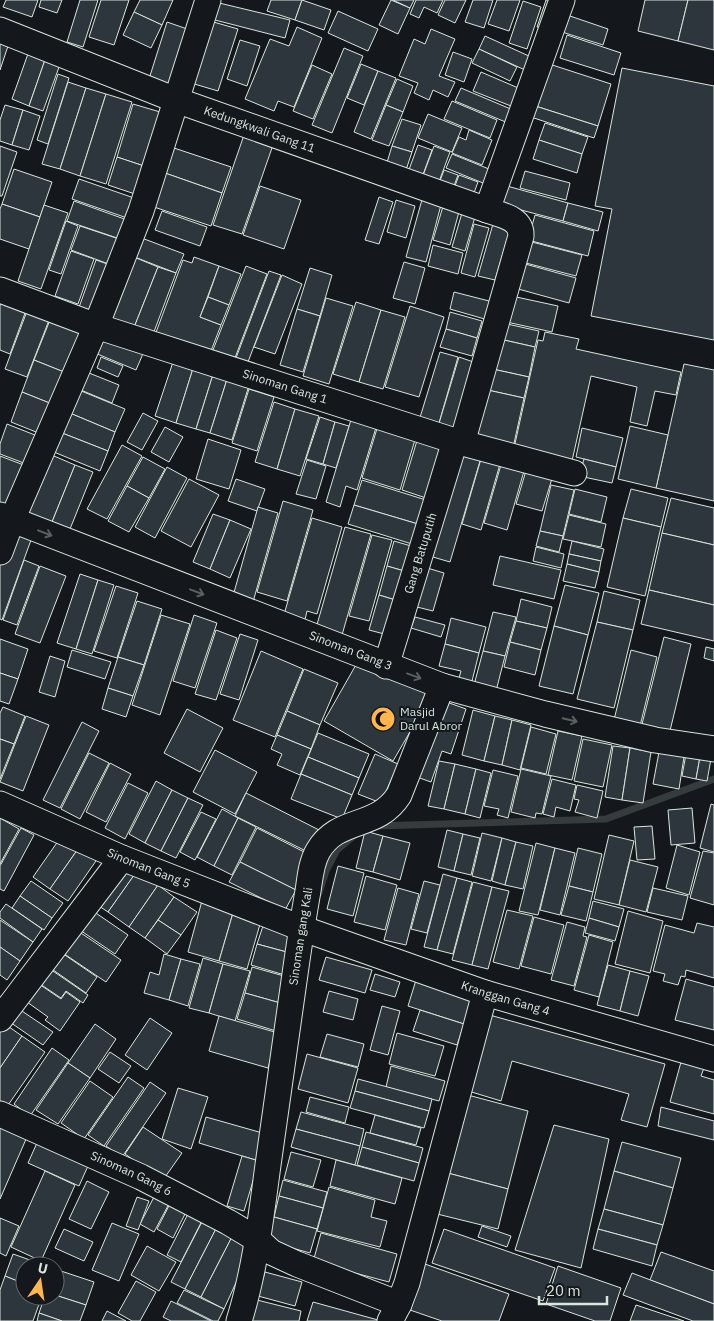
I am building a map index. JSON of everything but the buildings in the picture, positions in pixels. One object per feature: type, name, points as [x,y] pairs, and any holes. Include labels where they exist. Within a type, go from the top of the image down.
[{"type":"street","points":[[0,552],[6,518],[96,326],[141,211],[208,0]]},
{"type":"street","points":[[487,210],[562,0]]},
{"type":"street","name":"Kedungkwali Gang 11","points":[[0,30],[176,100],[487,210],[519,224]]},
{"type":"street","name":"Gang Batuputih","points":[[386,666],[458,442],[521,236],[519,224]]},
{"type":"street","name":"Sinoman Gang 1","points":[[0,290],[96,326],[458,442],[574,473]]},
{"type":"street","name":"Sinoman Gang 3","points":[[6,518],[442,686],[545,714],[655,740],[714,749]]},
{"type":"street","name":"Sinoman gang Kali","points":[[239,1321],[265,1246],[301,928],[313,863],[317,852],[335,832],[378,815],[393,804],[399,795],[442,686]]},
{"type":"street","name":"Sinoman Gang 5","points":[[0,804],[122,858],[301,928]]},
{"type":"street","points":[[0,1019],[122,858]]},
{"type":"street","name":"Kranggan Gang 4","points":[[301,928],[485,993],[714,1059]]},
{"type":"street","points":[[395,1312],[407,1283],[485,993]]},
{"type":"street","name":"Sinoman Gang 6","points":[[0,1114],[141,1177],[228,1222],[296,1264],[395,1312]]},
{"type":"waterway","points":[[376,826],[606,819],[714,779]]},
{"type":"waterway","points":[[319,893],[326,871],[337,850],[356,834]]},
{"type":"place","name":"Masjid Darul Abror","points":[[383,719]]}]
